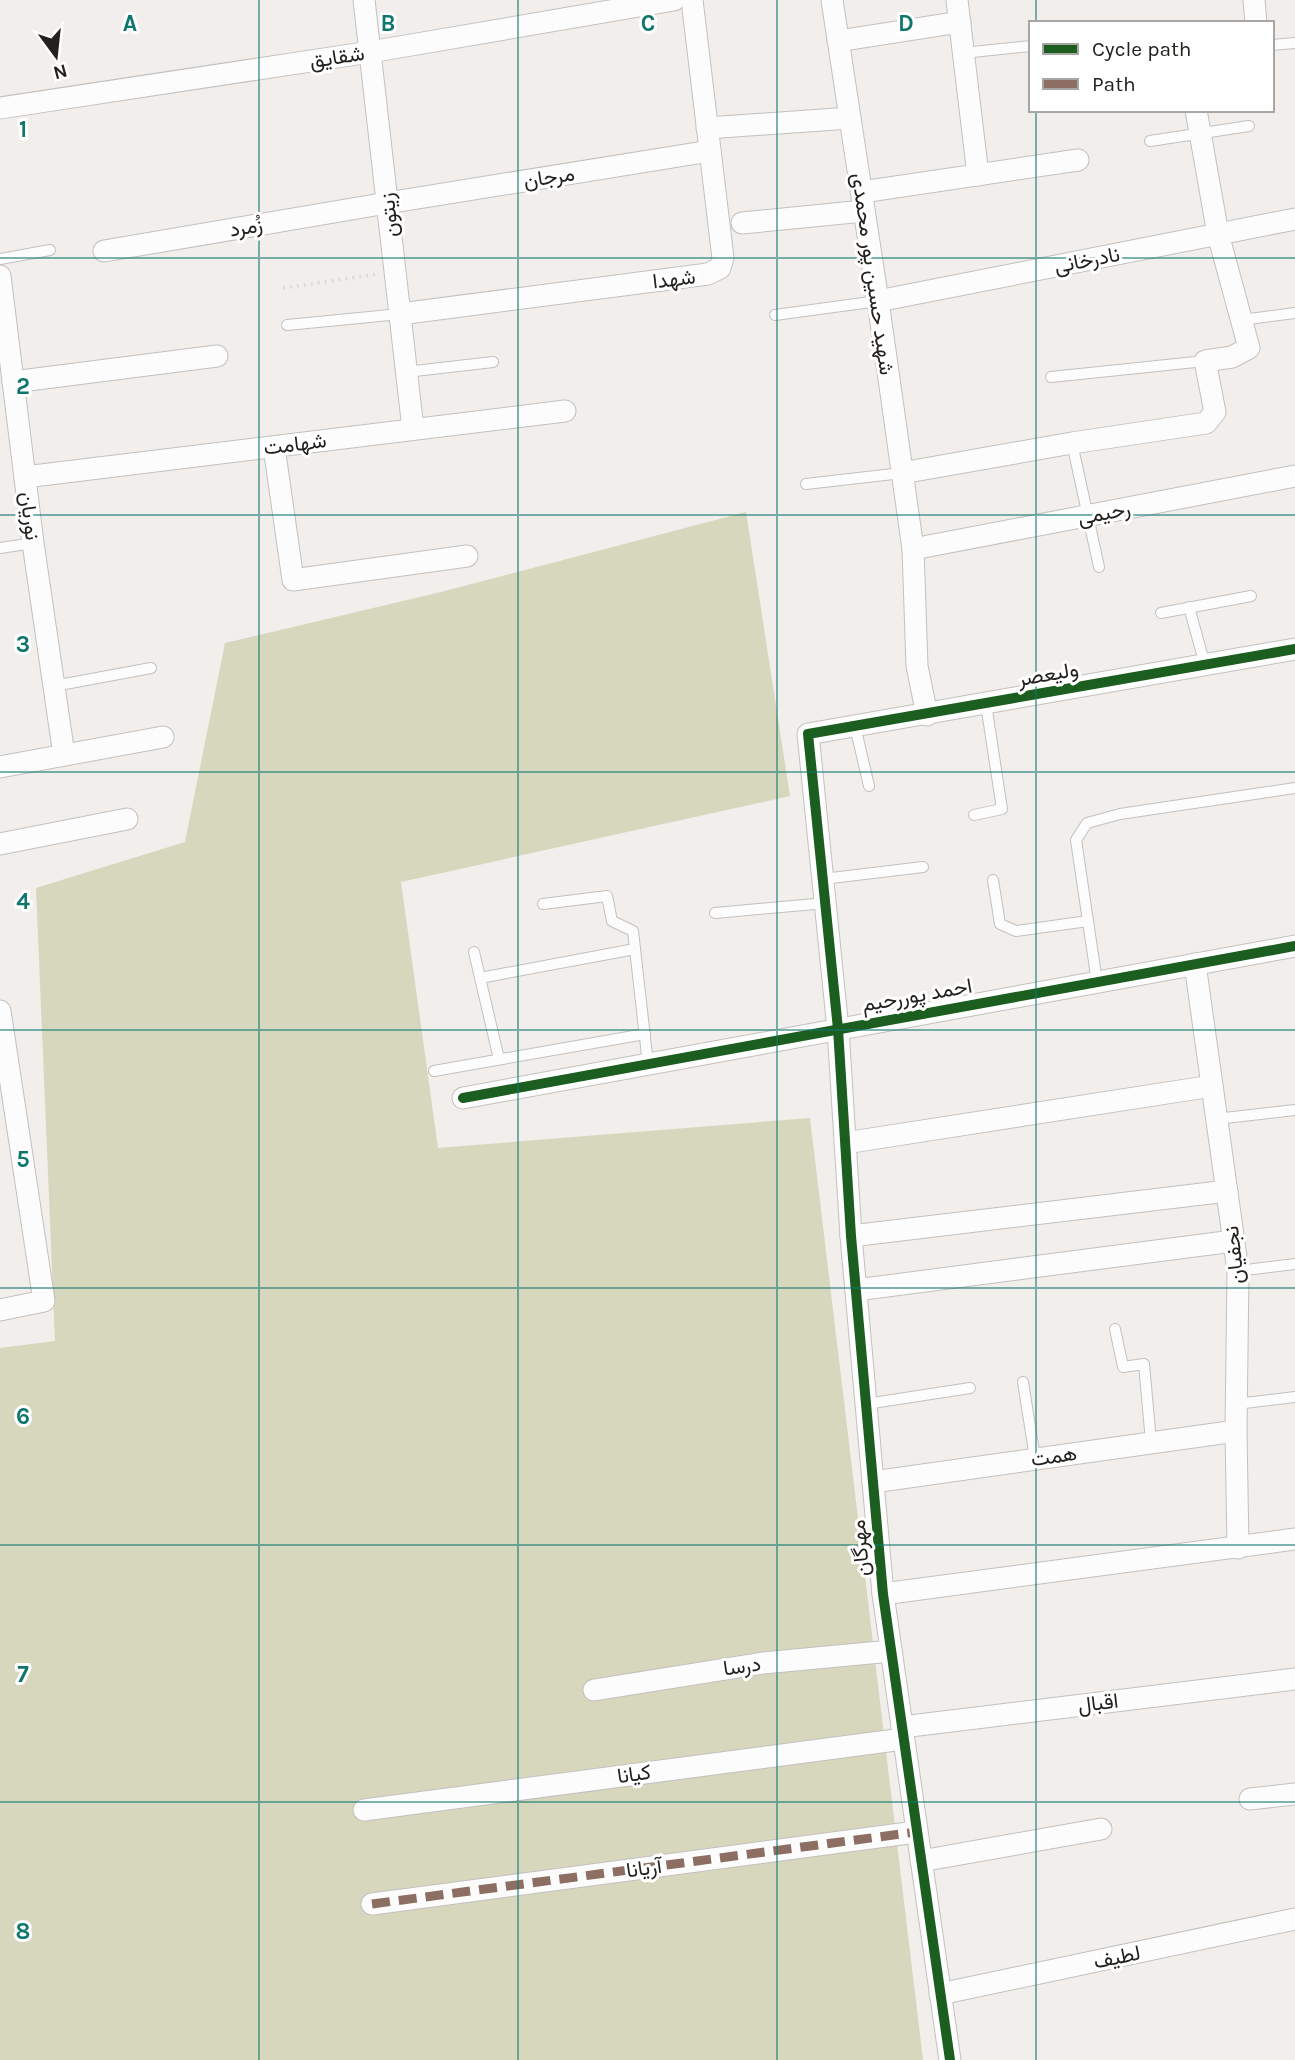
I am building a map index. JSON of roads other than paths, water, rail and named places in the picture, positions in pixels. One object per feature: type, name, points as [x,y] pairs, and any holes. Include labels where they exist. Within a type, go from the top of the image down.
[{"type":"street","name":"زیتون","points":[[364,0],[413,429]]},
{"type":"street","name":"شقایق","points":[[0,108],[370,52],[674,0]]},
{"type":"street","name":"شهدا","points":[[400,314],[708,274],[720,268],[723,258],[692,0]]},
{"type":"street","name":"شهید حسین پور محمدی","points":[[832,0],[913,549],[917,666],[927,715]]},
{"type":"street","points":[[957,0],[978,175]]},
{"type":"street","points":[[1254,0],[1256,21]]},
{"type":"street","points":[[838,41],[960,22]]},
{"type":"street","points":[[902,473],[1206,423],[1215,412],[1205,361],[1232,358],[1249,348],[1219,234],[1196,112]]},
{"type":"street","points":[[707,128],[850,118]]},
{"type":"street","name":"مرجان","points":[[387,203],[710,151]]},
{"type":"street","points":[[742,223],[863,202],[978,175],[1078,160]]},
{"type":"street","name":"زُمرد","points":[[104,251],[387,203]]},
{"type":"street","name":"نادرخانی","points":[[878,301],[1295,219]]},
{"type":"street","name":"نوریان","points":[[0,276],[4,342],[13,382],[9,423],[25,477],[64,755]]},
{"type":"street","points":[[13,382],[218,356]]},
{"type":"street","name":"شهامت","points":[[25,477],[565,411]]},
{"type":"street","points":[[274,447],[293,580],[467,556]]},
{"type":"street","name":"رحیمی","points":[[913,549],[1295,476]]},
{"type":"street","name":"ولیعصر","points":[[808,734],[1295,649]]},
{"type":"street","name":"مهرگان","points":[[808,734],[838,1028],[851,1236],[883,1594],[950,2060]]},
{"type":"street","points":[[0,766],[163,737]]},
{"type":"street","points":[[0,844],[127,819]]},
{"type":"street","name":"احمد پوررحیم","points":[[463,1098],[1295,946]]},
{"type":"street","name":"نجفیان","points":[[1195,964],[1238,1271],[1238,1548]]},
{"type":"street","points":[[0,1011],[44,1301],[0,1310]]},
{"type":"street","points":[[845,1143],[1212,1086]]},
{"type":"street","points":[[851,1236],[1227,1191]]},
{"type":"street","points":[[856,1290],[1233,1241]]},
{"type":"street","name":"همت","points":[[873,1482],[1236,1431]]},
{"type":"street","points":[[883,1594],[1295,1539]]},
{"type":"street","name":"درسا","points":[[594,1690],[764,1663],[891,1651]]},
{"type":"street","name":"اقبال","points":[[903,1733],[1295,1679]]},
{"type":"street","name":"کیانا","points":[[364,1810],[903,1733]]},
{"type":"street","points":[[1250,1799],[1295,1794]]},
{"type":"street","points":[[921,1861],[1101,1829]]},
{"type":"street","name":"آریانا","points":[[372,1904],[916,1832]]},
{"type":"street","name":"لطیف","points":[[940,1994],[1295,1919]]},
{"type":"lane","points":[[1274,45],[1295,43]]},
{"type":"lane","points":[[964,53],[1029,46]]},
{"type":"lane","points":[[1150,141],[1250,126]]},
{"type":"lane","points":[[0,259],[50,250]]},
{"type":"lane","points":[[775,315],[878,301]]},
{"type":"lane","points":[[1241,320],[1295,313]]},
{"type":"lane","points":[[287,326],[400,314]]},
{"type":"lane","points":[[1051,377],[1205,361]]},
{"type":"lane","points":[[406,372],[493,362]]},
{"type":"lane","points":[[1072,443],[1099,567]]},
{"type":"lane","points":[[806,484],[902,473]]},
{"type":"lane","points":[[0,548],[33,543]]},
{"type":"lane","points":[[1161,613],[1251,596]]},
{"type":"lane","points":[[1189,607],[1205,665]]},
{"type":"lane","points":[[54,686],[151,668]]},
{"type":"lane","points":[[974,814],[1002,809],[986,705]]},
{"type":"lane","points":[[855,726],[869,786]]},
{"type":"lane","points":[[1097,982],[1076,840],[1087,823],[1120,814],[1295,788]]},
{"type":"lane","points":[[823,879],[923,867]]},
{"type":"lane","points":[[993,880],[1000,924],[1016,931],[1088,921]]},
{"type":"lane","points":[[543,904],[607,896],[612,921],[633,931],[648,1064]]},
{"type":"lane","points":[[715,913],[826,903]]},
{"type":"lane","points":[[480,978],[635,949]]},
{"type":"lane","points":[[474,952],[499,1059]]},
{"type":"lane","points":[[434,1071],[645,1034]]},
{"type":"lane","points":[[1216,1119],[1295,1110]]},
{"type":"lane","points":[[1238,1271],[1295,1264]]},
{"type":"lane","points":[[1115,1329],[1123,1367],[1144,1364],[1151,1442]]},
{"type":"lane","points":[[1023,1382],[1035,1458]]},
{"type":"lane","points":[[866,1404],[970,1388]]},
{"type":"lane","points":[[1236,1404],[1295,1397]]}]
